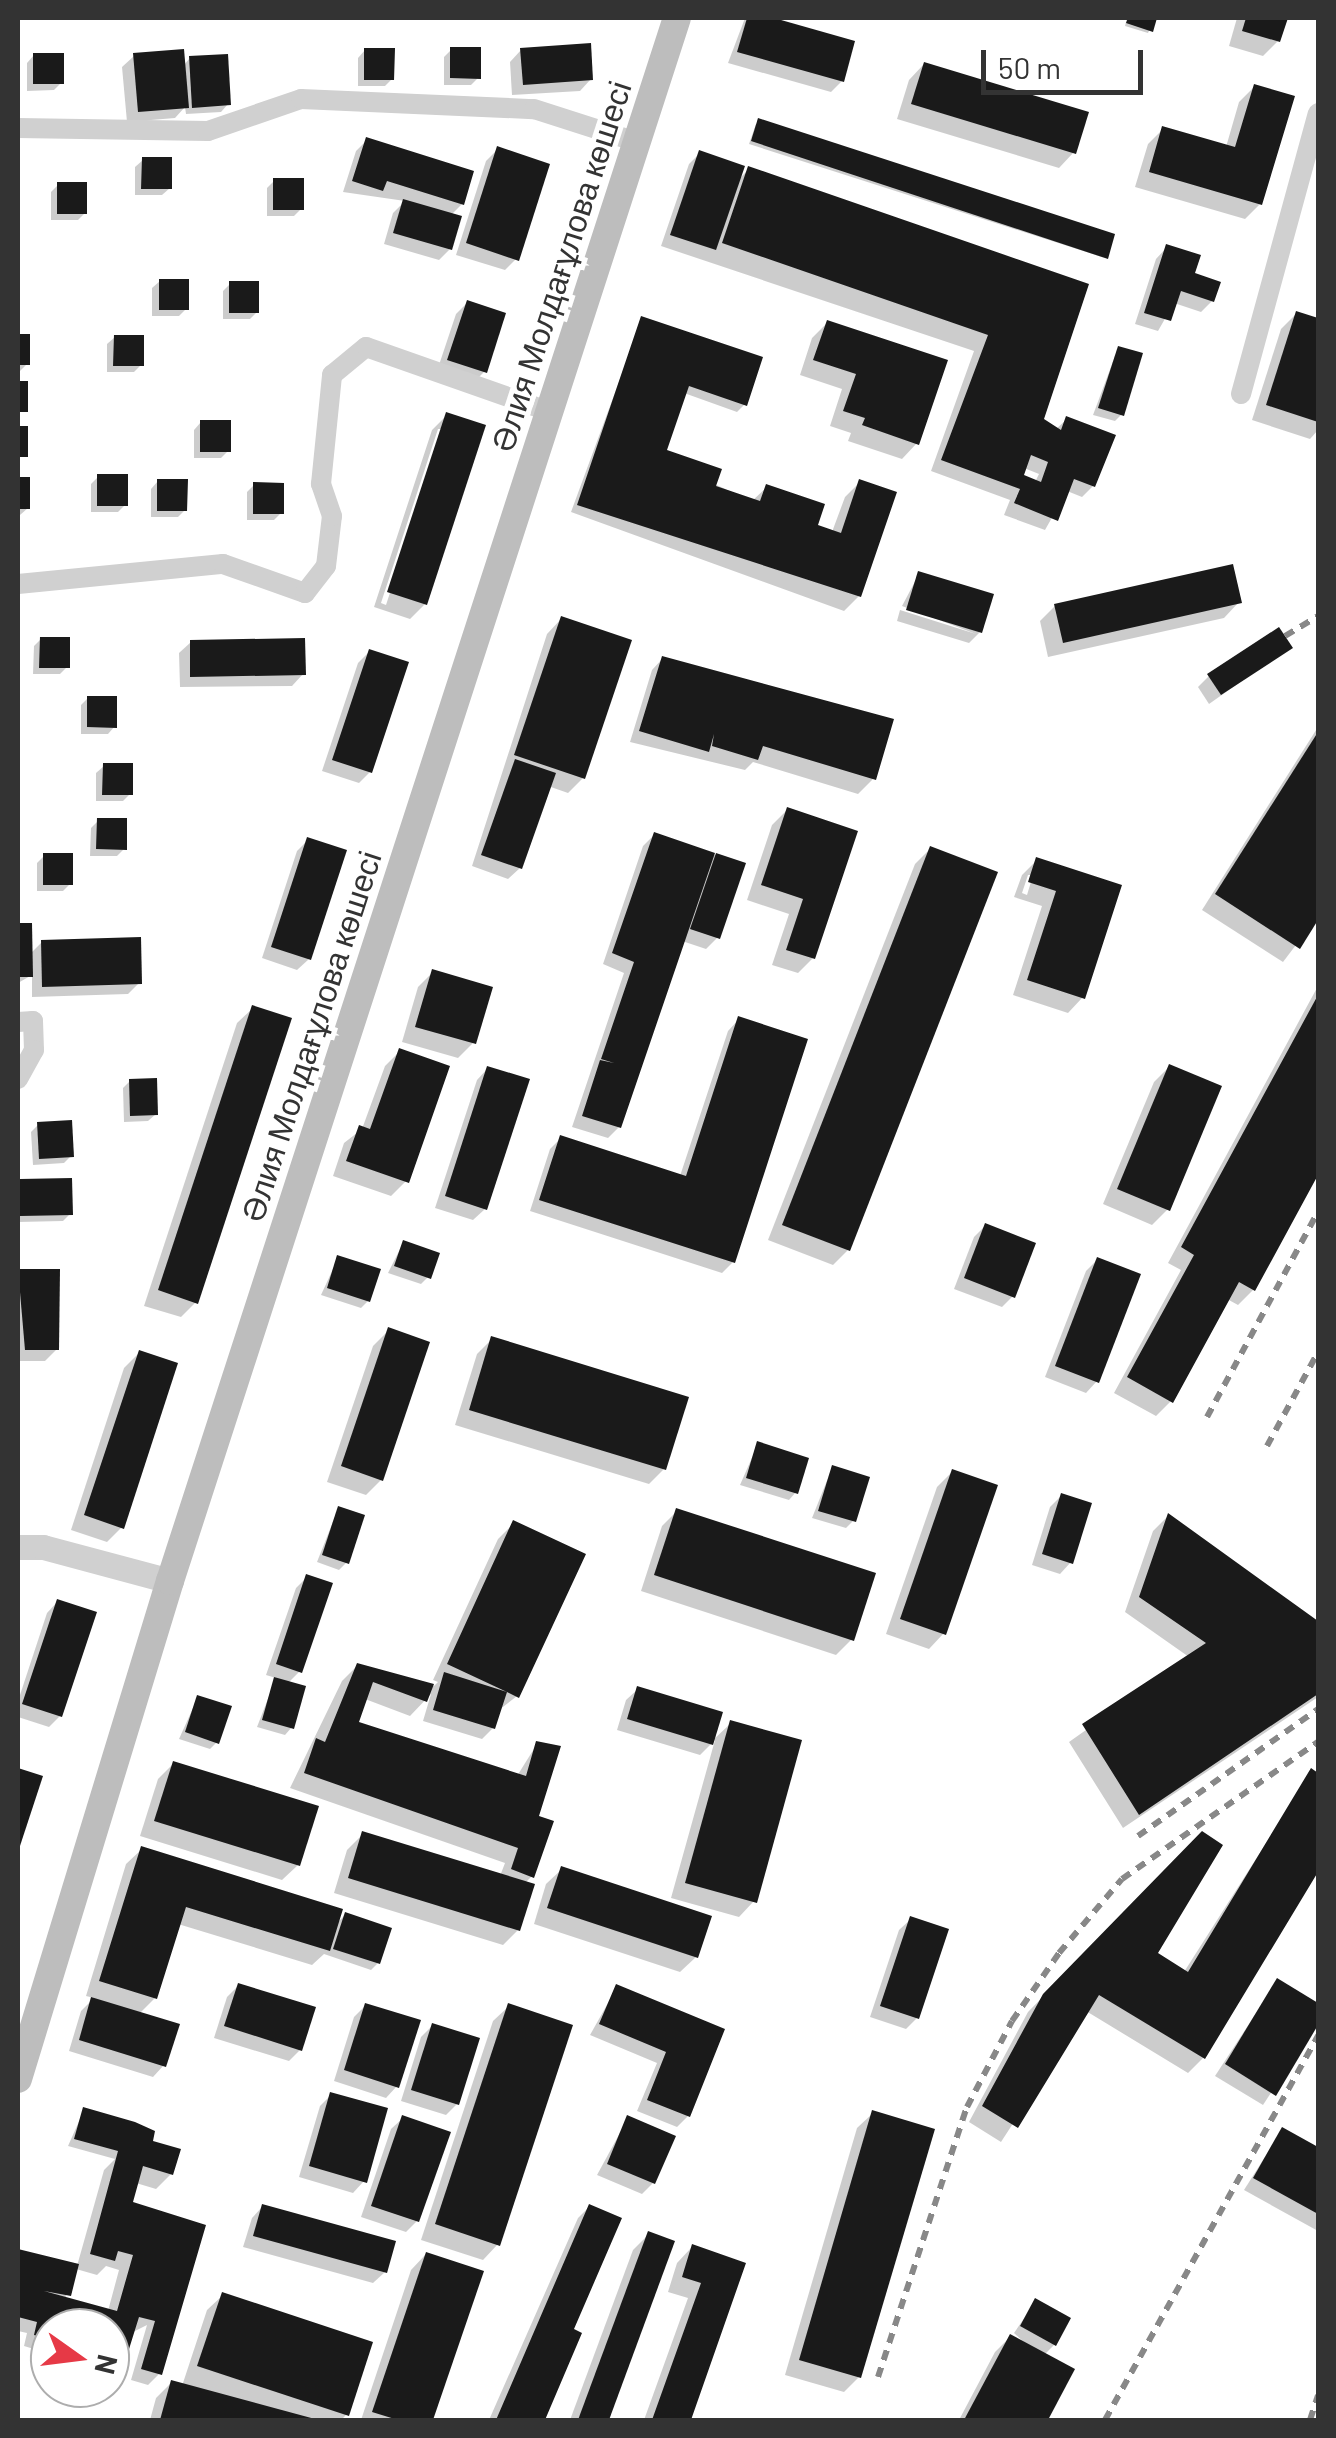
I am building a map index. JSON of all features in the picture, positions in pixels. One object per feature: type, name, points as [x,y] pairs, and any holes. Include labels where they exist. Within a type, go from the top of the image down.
[{"type":"main road","name":"Әлия Молдағұлова көшесі","points":[[18,2080],[170,1581],[677,18]]},
{"type":"street","points":[[18,128],[208,131],[301,99],[534,109],[636,142]]},
{"type":"street","points":[[1240,394],[1318,113]]},
{"type":"street","points":[[18,584],[224,564],[304,593],[326,566],[332,516],[322,484],[332,375],[366,347],[551,412]]},
{"type":"street","points":[[18,1022],[33,1021],[34,1050],[18,1079]]},
{"type":"street","points":[[18,1547],[170,1581]]},
{"type":"building","points":[[747,18],[774,18],[855,41],[844,82],[737,52]]},
{"type":"building","points":[[1128,18],[1157,18],[1153,32],[1126,23]]},
{"type":"building","points":[[1246,18],[1288,18],[1280,42],[1242,31]]},
{"type":"building","points":[[591,43],[593,80],[523,85],[520,48]]},
{"type":"building","points":[[450,47],[481,47],[481,79],[450,78]]},
{"type":"building","points":[[364,48],[395,48],[394,80],[364,80]]},
{"type":"building","points":[[184,49],[189,108],[138,112],[133,53]]},
{"type":"building","points":[[33,53],[64,53],[64,84],[33,84]]},
{"type":"building","points":[[228,54],[231,105],[192,108],[189,56]]},
{"type":"building","points":[[924,62],[1089,112],[1076,154],[911,104]]},
{"type":"building","points":[[1254,84],[1295,96],[1262,205],[1149,172],[1162,126],[1235,147]]},
{"type":"building","points":[[758,118],[1115,234],[1108,259],[751,141]]},
{"type":"building","points":[[366,137],[474,171],[464,205],[387,181],[383,191],[352,181]]},
{"type":"building","points":[[497,146],[550,164],[519,261],[466,243]]},
{"type":"building","points":[[699,150],[745,166],[716,250],[670,235]]},
{"type":"building","points":[[142,157],[172,157],[172,189],[141,189]]},
{"type":"building","points":[[748,166],[1089,284],[1044,419],[1061,430],[1066,416],[1116,435],[1095,487],[1074,479],[1058,521],[1014,503],[1020,489],[941,460],[988,335],[722,243]],"holes":[[[1031,455],[1048,462],[1041,482],[1024,475]]]},
{"type":"building","points":[[273,178],[304,178],[304,210],[273,210]]},
{"type":"building","points":[[57,182],[87,182],[87,214],[57,214]]},
{"type":"building","points":[[403,199],[462,216],[452,250],[393,233]]},
{"type":"building","points":[[1166,244],[1201,255],[1195,273],[1221,282],[1214,302],[1181,291],[1171,321],[1144,313]]},
{"type":"building","points":[[159,279],[189,279],[189,310],[159,310]]},
{"type":"building","points":[[229,281],[259,281],[259,313],[229,313]]},
{"type":"building","points":[[467,300],[506,313],[487,373],[447,360]]},
{"type":"building","points":[[1296,311],[1318,318],[1318,422],[1266,405]]},
{"type":"building","points":[[641,316],[763,357],[747,406],[689,386],[667,450],[722,469],[716,486],[760,501],[766,484],[825,504],[818,525],[841,533],[859,479],[897,492],[861,597],[577,505]]},
{"type":"building","points":[[827,320],[948,360],[919,445],[862,425],[865,418],[843,411],[856,374],[813,360]]},
{"type":"building","points":[[18,334],[30,334],[30,365],[18,365]]},
{"type":"building","points":[[114,335],[144,335],[144,366],[113,366]]},
{"type":"building","points":[[1118,346],[1143,353],[1124,416],[1098,408]]},
{"type":"building","points":[[18,381],[28,381],[28,412],[18,412]]},
{"type":"building","points":[[446,412],[486,425],[427,605],[387,592]]},
{"type":"building","points":[[200,420],[231,420],[231,452],[200,452]]},
{"type":"building","points":[[18,426],[28,426],[28,457],[18,457]]},
{"type":"building","points":[[97,474],[128,474],[128,506],[97,506]]},
{"type":"building","points":[[18,477],[30,477],[30,509],[18,509]]},
{"type":"building","points":[[157,479],[188,479],[187,511],[157,511]]},
{"type":"building","points":[[253,482],[284,483],[284,514],[253,514]]},
{"type":"building","points":[[1233,564],[1242,603],[1063,643],[1054,604]]},
{"type":"building","points":[[918,571],[994,594],[982,633],[906,610]]},
{"type":"building","points":[[561,616],[632,640],[585,779],[514,755]]},
{"type":"building","points":[[1279,627],[1293,648],[1221,695],[1207,674]]},
{"type":"building","points":[[40,637],[70,637],[70,668],[39,668]]},
{"type":"building","points":[[305,638],[306,675],[190,677],[190,640]]},
{"type":"building","points":[[369,649],[409,662],[372,773],[332,760]]},
{"type":"building","points":[[662,656],[894,719],[876,780],[763,746],[758,760],[712,746],[714,734],[709,752],[639,731]]},
{"type":"building","points":[[87,696],[117,696],[117,728],[87,727]]},
{"type":"building","points":[[1318,732],[1318,920],[1300,949],[1215,894]]},
{"type":"building","points":[[515,759],[556,773],[522,869],[481,855]]},
{"type":"building","points":[[103,763],[133,763],[133,795],[102,795]]},
{"type":"building","points":[[787,807],[858,831],[815,959],[786,950],[803,899],[761,885]]},
{"type":"building","points":[[97,818],[127,818],[127,850],[96,849]]},
{"type":"building","points":[[654,832],[715,853],[621,1128],[582,1116],[600,1060],[614,1063],[601,1059],[634,962],[612,953]]},
{"type":"building","points":[[307,837],[347,850],[311,960],[271,947]]},
{"type":"building","points":[[930,846],[998,872],[850,1251],[782,1225]]},
{"type":"building","points":[[43,853],[73,853],[73,885],[43,885]]},
{"type":"building","points":[[716,853],[746,863],[720,939],[690,929]]},
{"type":"building","points":[[1036,857],[1122,885],[1085,999],[1027,980],[1056,891],[1028,882]]},
{"type":"building","points":[[18,923],[32,923],[33,977],[18,977]]},
{"type":"building","points":[[141,937],[142,984],[42,987],[41,940]]},
{"type":"building","points":[[432,969],[493,987],[476,1044],[415,1027]]},
{"type":"building","points":[[1318,995],[1318,1175],[1255,1291],[1239,1282],[1173,1403],[1127,1377],[1194,1255],[1181,1247]]},
{"type":"building","points":[[252,1005],[292,1018],[198,1304],[158,1290]]},
{"type":"building","points":[[738,1016],[808,1039],[735,1263],[539,1200],[560,1135],[686,1176]]},
{"type":"building","points":[[399,1048],[450,1066],[409,1183],[346,1161],[359,1125],[370,1129]]},
{"type":"building","points":[[1169,1064],[1222,1086],[1170,1211],[1117,1189]]},
{"type":"building","points":[[487,1066],[530,1079],[487,1210],[445,1196]]},
{"type":"building","points":[[157,1078],[158,1115],[130,1116],[129,1079]]},
{"type":"building","points":[[72,1120],[74,1157],[39,1159],[37,1122]]},
{"type":"building","points":[[72,1178],[73,1215],[20,1216],[20,1179]]},
{"type":"building","points":[[985,1223],[1036,1243],[1015,1298],[964,1278]]},
{"type":"building","points":[[403,1240],[440,1253],[431,1279],[394,1266]]},
{"type":"building","points":[[337,1255],[381,1269],[370,1302],[327,1288]]},
{"type":"building","points":[[1097,1257],[1141,1274],[1099,1383],[1055,1366]]},
{"type":"building","points":[[18,1269],[60,1269],[59,1350],[25,1350]]},
{"type":"building","points":[[388,1327],[430,1342],[383,1481],[341,1466]]},
{"type":"building","points":[[491,1336],[689,1397],[666,1470],[469,1410]]},
{"type":"building","points":[[139,1350],[178,1363],[124,1529],[84,1515]]},
{"type":"building","points":[[757,1441],[809,1458],[798,1494],[746,1478]]},
{"type":"building","points":[[832,1465],[870,1477],[856,1522],[818,1511]]},
{"type":"building","points":[[952,1469],[998,1485],[946,1635],[900,1619]]},
{"type":"building","points":[[1061,1493],[1092,1503],[1073,1564],[1042,1554]]},
{"type":"building","points":[[338,1506],[365,1515],[349,1564],[322,1555]]},
{"type":"building","points":[[676,1508],[876,1573],[854,1641],[654,1575]]},
{"type":"building","points":[[1168,1513],[1318,1621],[1318,1694],[1139,1815],[1082,1724],[1206,1643],[1139,1597]]},
{"type":"building","points":[[513,1520],[586,1554],[519,1698],[447,1664]]},
{"type":"building","points":[[306,1574],[333,1583],[302,1673],[276,1664]]},
{"type":"building","points":[[57,1599],[97,1612],[62,1717],[22,1704]]},
{"type":"building","points":[[357,1663],[434,1684],[427,1702],[373,1682],[359,1722],[526,1776],[536,1741],[561,1746],[539,1816],[554,1821],[534,1878],[511,1869],[518,1848],[304,1773],[316,1738],[325,1742]]},
{"type":"building","points":[[444,1672],[507,1692],[495,1729],[433,1710]]},
{"type":"building","points":[[274,1677],[306,1686],[294,1729],[262,1720]]},
{"type":"building","points":[[637,1686],[723,1712],[713,1745],[627,1719]]},
{"type":"building","points":[[197,1695],[232,1706],[219,1744],[185,1732]]},
{"type":"building","points":[[730,1720],[802,1740],[757,1903],[685,1883]]},
{"type":"building","points":[[173,1761],[319,1806],[300,1866],[154,1821]]},
{"type":"building","points":[[18,1768],[43,1776],[18,1852]]},
{"type":"building","points":[[1311,1768],[1318,1773],[1318,1872],[1205,2059],[1099,1995],[1018,2128],[982,2106],[1043,1994],[1202,1831],[1223,1845],[1158,1953],[1188,1972]]},
{"type":"building","points":[[362,1831],[535,1884],[520,1931],[348,1878]]},
{"type":"building","points":[[141,1846],[343,1909],[330,1951],[186,1907],[157,1999],[99,1981]]},
{"type":"building","points":[[561,1866],[712,1916],[698,1958],[547,1908]]},
{"type":"building","points":[[345,1912],[392,1928],[380,1964],[333,1949]]},
{"type":"building","points":[[910,1916],[949,1929],[919,2019],[880,2006]]},
{"type":"building","points":[[1277,1978],[1318,2003],[1318,2025],[1276,2096],[1225,2064]]},
{"type":"building","points":[[238,1983],[316,2007],[302,2051],[224,2026]]},
{"type":"building","points":[[616,1984],[725,2029],[690,2117],[647,2100],[666,2052],[599,2024]]},
{"type":"building","points":[[91,1997],[180,2024],[166,2067],[79,2040]]},
{"type":"building","points":[[365,2003],[421,2020],[399,2088],[344,2070]]},
{"type":"building","points":[[508,2003],[573,2025],[500,2246],[435,2224]]},
{"type":"building","points":[[432,2023],[480,2038],[459,2105],[411,2090]]},
{"type":"building","points":[[330,2092],[388,2108],[367,2183],[309,2166]]},
{"type":"building","points":[[83,2107],[135,2122],[155,2131],[153,2141],[181,2149],[173,2175],[143,2166],[133,2202],[206,2225],[162,2375],[141,2369],[155,2321],[139,2317],[130,2346],[130,2308],[118,2308],[133,2255],[118,2251],[115,2261],[90,2254],[118,2151],[74,2139]]},
{"type":"building","points":[[872,2110],[935,2129],[861,2378],[799,2360]]},
{"type":"building","points":[[402,2115],[451,2132],[419,2222],[371,2206]]},
{"type":"building","points":[[627,2115],[676,2136],[655,2184],[607,2164]]},
{"type":"building","points":[[1282,2127],[1318,2147],[1318,2214],[1253,2178]]},
{"type":"building","points":[[262,2204],[396,2241],[387,2273],[253,2236]]},
{"type":"building","points":[[589,2204],[622,2218],[574,2329],[582,2333],[545,2420],[496,2420]]},
{"type":"building","points":[[648,2231],[675,2241],[609,2420],[578,2420]]},
{"type":"building","points":[[692,2244],[746,2263],[691,2420],[652,2420],[701,2283],[682,2277]]},
{"type":"building","points":[[18,2249],[79,2264],[71,2296],[44,2291],[106,2308],[30,2308],[30,2320],[18,2317]]},
{"type":"building","points":[[426,2252],[484,2271],[433,2420],[398,2420],[372,2412]]},
{"type":"building","points":[[222,2292],[373,2342],[349,2416],[197,2366]]},
{"type":"building","points":[[1035,2298],[1071,2318],[1056,2346],[1020,2326]]},
{"type":"building","points":[[1010,2334],[1075,2369],[1048,2420],[964,2420]]},
{"type":"building","points":[[171,2380],[315,2419],[315,2420],[160,2420]]},
{"type":"railway","points":[[1285,636],[1318,616]]},
{"type":"railway","points":[[1207,1417],[1318,1212]]},
{"type":"railway","points":[[1267,1446],[1318,1352]]},
{"type":"railway","points":[[1138,1836],[1318,1709]]},
{"type":"railway","points":[[878,2377],[967,2107],[1012,2021],[1059,1953],[1122,1879],[1318,1742]]},
{"type":"railway","points":[[1105,2420],[1318,2035]]},
{"type":"railway","points":[[1310,2420],[1318,2395]]}]
